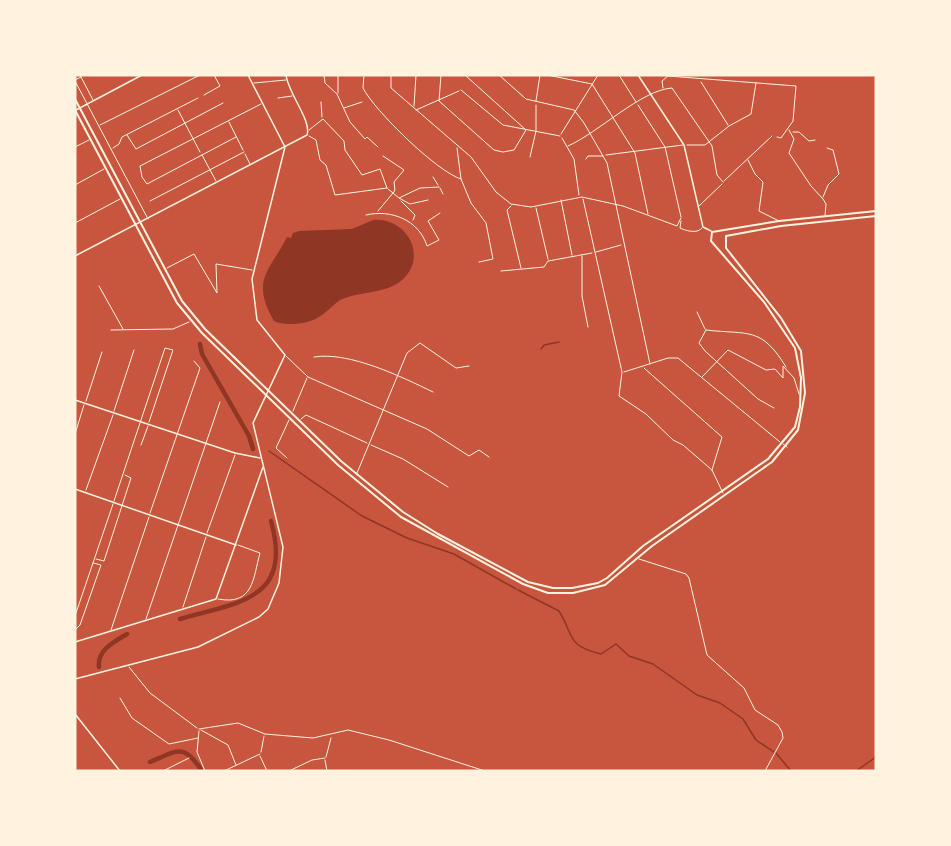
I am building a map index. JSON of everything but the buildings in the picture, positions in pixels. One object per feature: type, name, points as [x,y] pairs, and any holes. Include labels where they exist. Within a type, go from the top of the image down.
[{"type":"main road","points":[[142,75],[75,110],[177,303],[191,321],[354,480],[401,517],[423,531],[528,587],[559,594],[592,590],[605,585],[636,558],[766,466],[787,447],[798,430],[804,406],[803,356],[784,322],[724,242]]},
{"type":"main road","points":[[75,679],[205,644],[259,617],[268,609],[279,583],[283,547],[253,423],[285,355],[257,320],[252,279],[285,148],[248,75]]},
{"type":"main road","points":[[76,256],[307,135],[309,130],[292,96],[286,75]]},
{"type":"main road","points":[[638,75],[684,145],[703,227],[712,232]]},
{"type":"main road","points":[[75,99],[165,269],[195,319],[356,474],[425,527],[539,586],[572,588],[597,583],[631,556],[768,459],[795,427],[801,396],[800,365],[790,339],[764,302],[710,239],[712,232],[716,229],[779,220],[876,211]]},
{"type":"main road","points":[[726,236],[781,226],[876,216]]},
{"type":"main road","points":[[716,229],[722,231],[726,236]]},
{"type":"main road","points":[[724,242],[726,236]]},
{"type":"main road","points":[[715,244],[724,242]]},
{"type":"main road","points":[[75,400],[235,453],[261,457]]},
{"type":"main road","points":[[75,638],[76,641],[216,598],[263,466]]},
{"type":"main road","points":[[259,481],[267,484]]},
{"type":"main road","points":[[75,489],[236,545]]},
{"type":"main road","points":[[75,714],[120,771]]},
{"type":"street","points":[[99,126],[200,75]]},
{"type":"street","points":[[204,95],[220,86],[214,75]]},
{"type":"street","points":[[324,75],[329,89],[337,94],[343,109],[359,133],[378,147]]},
{"type":"street","points":[[337,94],[340,89],[338,75]]},
{"type":"street","points":[[364,75],[363,88],[385,120],[425,154],[461,179]]},
{"type":"street","points":[[391,75],[391,88],[471,157],[496,192],[517,207],[536,206],[582,197],[614,204],[677,226],[681,218]]},
{"type":"street","points":[[413,107],[416,75]]},
{"type":"street","points":[[439,101],[441,75]]},
{"type":"street","points":[[465,75],[526,130]]},
{"type":"street","points":[[499,75],[526,99],[574,110],[604,156],[650,364]]},
{"type":"street","points":[[530,157],[536,131],[536,103],[540,75]]},
{"type":"street","points":[[547,75],[592,84],[615,117],[635,153],[649,208],[647,216]]},
{"type":"street","points":[[560,136],[574,110],[598,75]]},
{"type":"street","points":[[619,75],[665,147],[681,218],[680,228],[693,231],[701,230],[703,227]]},
{"type":"street","points":[[93,101],[80,76],[75,81],[148,219]]},
{"type":"street","points":[[664,89],[662,81],[667,76],[701,81],[796,86],[793,121],[781,138],[777,137]]},
{"type":"street","points":[[252,83],[287,80]]},
{"type":"street","points":[[701,81],[729,126]]},
{"type":"street","points":[[586,159],[588,156],[635,153],[665,147],[709,143],[729,126],[752,114],[756,83]]},
{"type":"street","points":[[461,90],[462,85]]},
{"type":"street","points":[[568,146],[637,103],[664,89],[671,88],[676,90],[709,143],[717,175],[723,182]]},
{"type":"street","points":[[416,110],[461,90]]},
{"type":"street","points":[[461,90],[503,125],[560,136],[576,163],[579,197]]},
{"type":"street","points":[[278,98],[292,96]]},
{"type":"street","points":[[111,149],[127,135],[198,98]]},
{"type":"street","points":[[439,101],[494,150],[503,152],[514,150],[526,130]]},
{"type":"street","points":[[321,102],[322,119],[344,141],[345,150],[362,175],[381,169],[387,188],[416,217],[412,222]]},
{"type":"street","points":[[343,109],[362,102]]},
{"type":"street","points":[[236,137],[145,184],[140,166],[262,103]]},
{"type":"street","points":[[127,135],[135,149],[223,104]]},
{"type":"street","points":[[177,108],[216,182]]},
{"type":"street","points":[[309,130],[322,119]]},
{"type":"street","points":[[228,120],[251,164]]},
{"type":"street","points":[[788,129],[794,139],[789,153],[808,184],[826,204],[825,216]]},
{"type":"street","points":[[791,132],[799,132],[809,141],[815,140]]},
{"type":"street","points":[[307,135],[316,140],[318,154],[326,165],[335,195],[387,188]]},
{"type":"street","points":[[698,208],[772,136]]},
{"type":"street","points":[[75,147],[91,139]]},
{"type":"street","points":[[457,146],[461,179],[471,203],[483,217],[493,259],[479,262]]},
{"type":"street","points":[[823,199],[828,185],[839,174],[833,150],[827,148]]},
{"type":"street","points":[[150,201],[244,152]]},
{"type":"street","points":[[376,213],[396,188],[394,182],[404,170],[383,156]]},
{"type":"street","points":[[747,158],[755,174],[763,182],[759,211],[779,220]]},
{"type":"street","points":[[75,185],[106,168]]},
{"type":"street","points":[[433,177],[443,194]]},
{"type":"street","points":[[399,198],[420,188],[439,187]]},
{"type":"street","points":[[582,197],[622,372],[619,396],[646,414],[673,440],[712,470],[724,494]]},
{"type":"street","points":[[75,223],[122,198]]},
{"type":"street","points":[[399,198],[410,204],[428,200]]},
{"type":"street","points":[[561,200],[573,257]]},
{"type":"street","points":[[511,204],[507,211],[522,270]]},
{"type":"street","points":[[501,272],[545,267],[548,261],[536,206]]},
{"type":"street","points":[[366,215],[376,213],[412,222],[422,234],[427,246],[439,240],[429,220],[440,213]]},
{"type":"street","points":[[548,261],[623,245]]},
{"type":"street","points":[[75,252],[76,256]]},
{"type":"street","points":[[165,269],[194,254],[217,293],[216,264],[254,271]]},
{"type":"street","points":[[582,255],[580,269],[588,327]]},
{"type":"street","points":[[99,286],[124,330]]},
{"type":"street","points":[[697,312],[706,330]]},
{"type":"street","points":[[111,330],[173,329],[191,321]]},
{"type":"street","points":[[706,330],[755,335],[765,339],[794,378],[797,393],[801,396]]},
{"type":"street","points":[[706,330],[699,343],[758,399],[774,408]]},
{"type":"street","points":[[356,474],[405,355],[420,343],[456,368],[469,366]]},
{"type":"street","points":[[75,616],[165,348],[173,351],[141,445]]},
{"type":"street","points":[[85,492],[114,414],[134,350]]},
{"type":"street","points":[[702,378],[728,350],[766,370],[775,369],[783,378],[781,367],[787,369]]},
{"type":"street","points":[[75,434],[102,352]]},
{"type":"street","points":[[285,355],[308,377],[427,429],[469,456],[479,450],[489,458]]},
{"type":"street","points":[[314,357],[327,355],[375,366],[433,392]]},
{"type":"street","points":[[622,372],[674,357],[787,447]]},
{"type":"street","points":[[110,631],[200,368],[194,361]]},
{"type":"street","points":[[643,366],[645,371],[722,437],[712,470]]},
{"type":"street","points":[[287,458],[276,448],[308,377]]},
{"type":"street","points":[[145,621],[220,402]]},
{"type":"street","points":[[299,420],[306,415],[403,459],[448,487]]},
{"type":"street","points":[[182,610],[235,453]]},
{"type":"street","points":[[95,559],[104,561],[131,478],[123,473]]},
{"type":"street","points":[[75,541],[76,546]]},
{"type":"street","points":[[216,598],[224,600],[246,595],[251,591],[260,553],[236,545]]},
{"type":"street","points":[[631,556],[686,574],[692,582],[707,655],[738,680],[755,710],[778,725],[782,732],[783,738],[765,771]]},
{"type":"street","points":[[75,630],[80,625],[101,565],[93,562]]},
{"type":"street","points":[[128,666],[150,693],[199,729],[228,745],[236,765]]},
{"type":"street","points":[[120,698],[132,718],[169,744],[198,738]]},
{"type":"street","points":[[199,729],[238,723],[265,734],[312,738],[331,736],[348,730],[485,771]]},
{"type":"street","points":[[199,729],[197,752],[205,771]]},
{"type":"street","points":[[265,734],[260,754],[267,771]]},
{"type":"street","points":[[327,771],[325,758],[331,745],[331,736]]},
{"type":"street","points":[[224,771],[260,754]]},
{"type":"street","points":[[163,771],[189,758]]},
{"type":"street","points":[[290,771],[312,760],[325,758]]},
{"type":"shaded area","points":[[373,220],[395,225],[404,231],[410,240],[413,260],[410,270],[402,280],[389,288],[340,300],[311,321],[292,324],[274,321],[267,307],[263,285],[269,267],[287,237],[291,238],[293,233],[299,231],[352,229]]},
{"type":"waterway","points":[[541,349],[544,345],[559,342]]},
{"type":"waterway","points":[[200,344],[202,354],[249,436],[253,449]]},
{"type":"waterway","points":[[269,451],[362,516],[407,538],[454,554],[516,589]]},
{"type":"waterway","points":[[180,619],[241,601],[256,593],[267,582],[274,567],[276,547],[271,521]]},
{"type":"waterway","points":[[518,590],[559,611],[572,638],[582,647],[601,654],[616,644],[629,656],[653,664],[697,695],[720,703],[743,719],[756,740],[774,752]]},
{"type":"waterway","points":[[99,667],[104,651],[127,634]]},
{"type":"waterway","points":[[150,762],[167,754],[180,752],[190,756],[202,771]]},
{"type":"waterway","points":[[776,753],[791,771]]},
{"type":"waterway","points":[[856,771],[876,757]]}]
